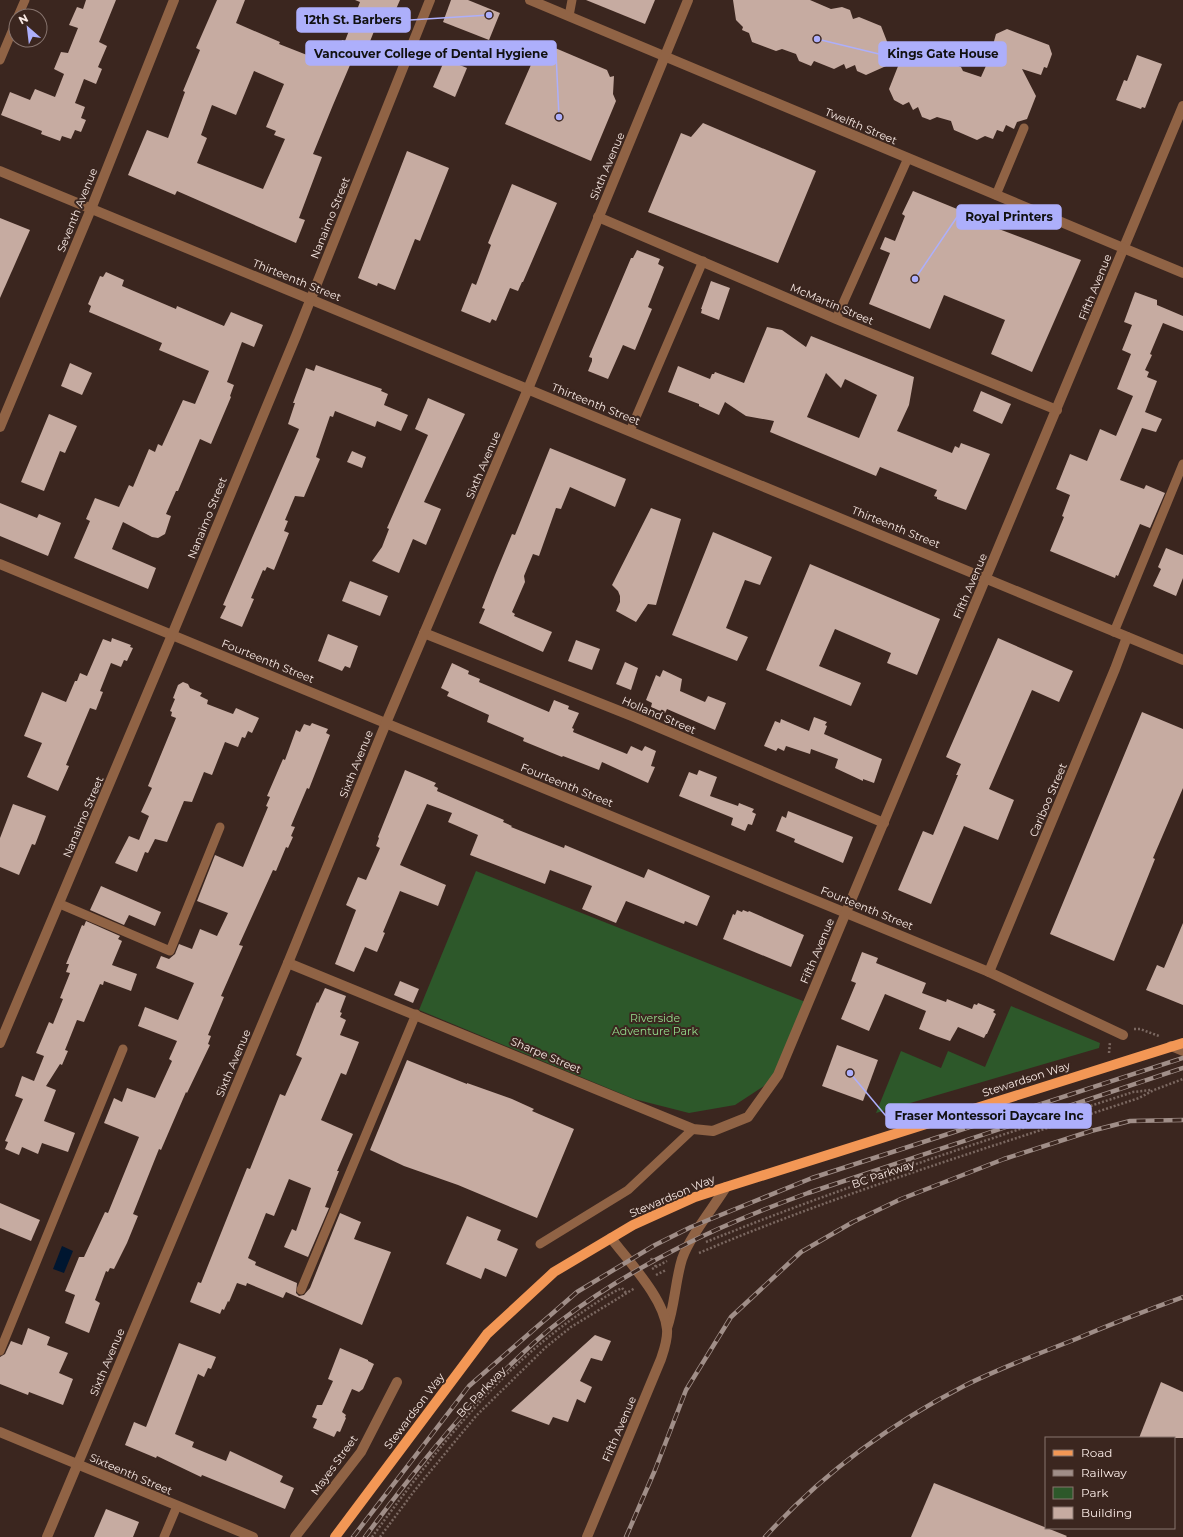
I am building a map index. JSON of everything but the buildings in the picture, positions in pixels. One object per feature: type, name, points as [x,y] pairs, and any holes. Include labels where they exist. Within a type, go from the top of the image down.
[{"type":"main road","name":"Stewardson Way","points":[[335,1537],[487,1334],[554,1272],[633,1225],[695,1197],[1102,1068],[1179,1046]]},
{"type":"street","name":"Seventh Avenue","points":[[0,427],[91,209],[174,0]]},
{"type":"street","name":"Nanaimo Street","points":[[0,1043],[60,904],[172,635],[310,299],[430,0]]},
{"type":"street","name":"Twelfth Street","points":[[530,0],[1183,273]]},
{"type":"street","name":"Sixth Avenue","points":[[47,1537],[288,963],[424,632],[528,389],[688,0]]},
{"type":"street","name":"Fifth Avenue","points":[[778,1075],[1183,106]]},
{"type":"street","name":"Thirteenth Street","points":[[0,171],[1183,660]]},
{"type":"street","name":"McMartin Street","points":[[598,217],[836,319],[1057,410]]},
{"type":"street","name":"Fourteenth Street","points":[[0,564],[989,972],[1123,1035]]},
{"type":"street","name":"Holland Street","points":[[424,632],[632,716],[884,823]]},
{"type":"street","name":"Cariboo Street","points":[[989,972],[1127,638]]},
{"type":"street","name":"Sharpe Street","points":[[288,963],[416,1014],[693,1129],[713,1131],[748,1117],[778,1075]]},
{"type":"street","name":"Fifth Avenue","points":[[667,1328],[672,1314],[677,1277],[685,1251],[726,1187]]},
{"type":"street","name":"Fifth Avenue","points":[[587,1537],[661,1359],[667,1336],[667,1328],[661,1308],[644,1282],[611,1238]]},
{"type":"street","name":"Mayes Street","points":[[295,1537],[361,1452],[397,1382]]},
{"type":"street","name":"Sixteenth Street","points":[[0,1432],[253,1537]]},
{"type":"lane","points":[[569,16],[572,0]]},
{"type":"lane","points":[[0,60],[8,41]]},
{"type":"lane","points":[[996,195],[1024,128]]},
{"type":"lane","points":[[836,319],[908,158]]},
{"type":"lane","points":[[630,431],[703,261]]},
{"type":"lane","points":[[1114,632],[1183,464]]},
{"type":"lane","points":[[60,904],[170,951],[220,826]]},
{"type":"lane","points":[[301,1290],[416,1014]]},
{"type":"lane","points":[[0,1351],[123,1049]]},
{"type":"lane","points":[[540,1244],[628,1190],[693,1129]]},
{"type":"lane","points":[[164,1537],[176,1506]]},
{"type":"path","points":[[1102,1068],[1109,1052],[1110,1039],[1107,1028],[1140,1029],[1179,1046]]},
{"type":"path","name":"BC Parkway","points":[[380,1537],[415,1490],[476,1416],[546,1347],[570,1327],[644,1282],[682,1261],[809,1208],[983,1148],[1139,1098],[1154,1090],[1183,1079]]},
{"type":"path","name":"BC Parkway","points":[[702,1244],[797,1205],[932,1159],[1133,1092],[1154,1090]]},
{"type":"path","points":[[651,1258],[656,1267]]},
{"type":"path","points":[[652,1269],[669,1260]]},
{"type":"path","name":"BC Parkway","points":[[372,1537],[410,1486],[471,1411],[541,1343],[606,1297],[622,1288],[626,1293]]},
{"type":"green space","name":"Riverside Adventure Park","points":[[476,871],[808,1003],[779,1076],[735,1105],[689,1113],[634,1099],[419,1010]]},
{"type":"green space","points":[[1011,1006],[1100,1043],[1099,1048],[876,1113],[901,1051],[941,1068],[948,1051],[985,1067]]},
{"type":"water","points":[[62,1246],[73,1251],[64,1273],[53,1269]]},
{"type":"railway","points":[[353,1537],[469,1386],[577,1292],[655,1245],[691,1227],[812,1178],[1183,1058]]},
{"type":"railway","points":[[365,1537],[442,1439],[475,1401],[516,1359],[550,1329],[588,1301],[648,1264],[742,1218],[775,1205],[1183,1068]]},
{"type":"railway","points":[[626,1537],[655,1470],[686,1390],[731,1317],[801,1252],[853,1222],[901,1199],[1004,1159],[1091,1131],[1130,1121],[1183,1120]]},
{"type":"railway","points":[[765,1537],[809,1493],[858,1452],[883,1434],[936,1401],[1005,1367],[1183,1297]]},
{"type":"place","name":"12th St. Barbers","points":[[489,15]]},
{"type":"place","name":"Kings Gate House","points":[[817,39]]},
{"type":"place","name":"Vancouver College of Dental Hygiene","points":[[559,117]]},
{"type":"place","name":"Royal Printers","points":[[915,279]]},
{"type":"place","name":"Fraser Montessori Daycare Inc","points":[[850,1073]]}]
